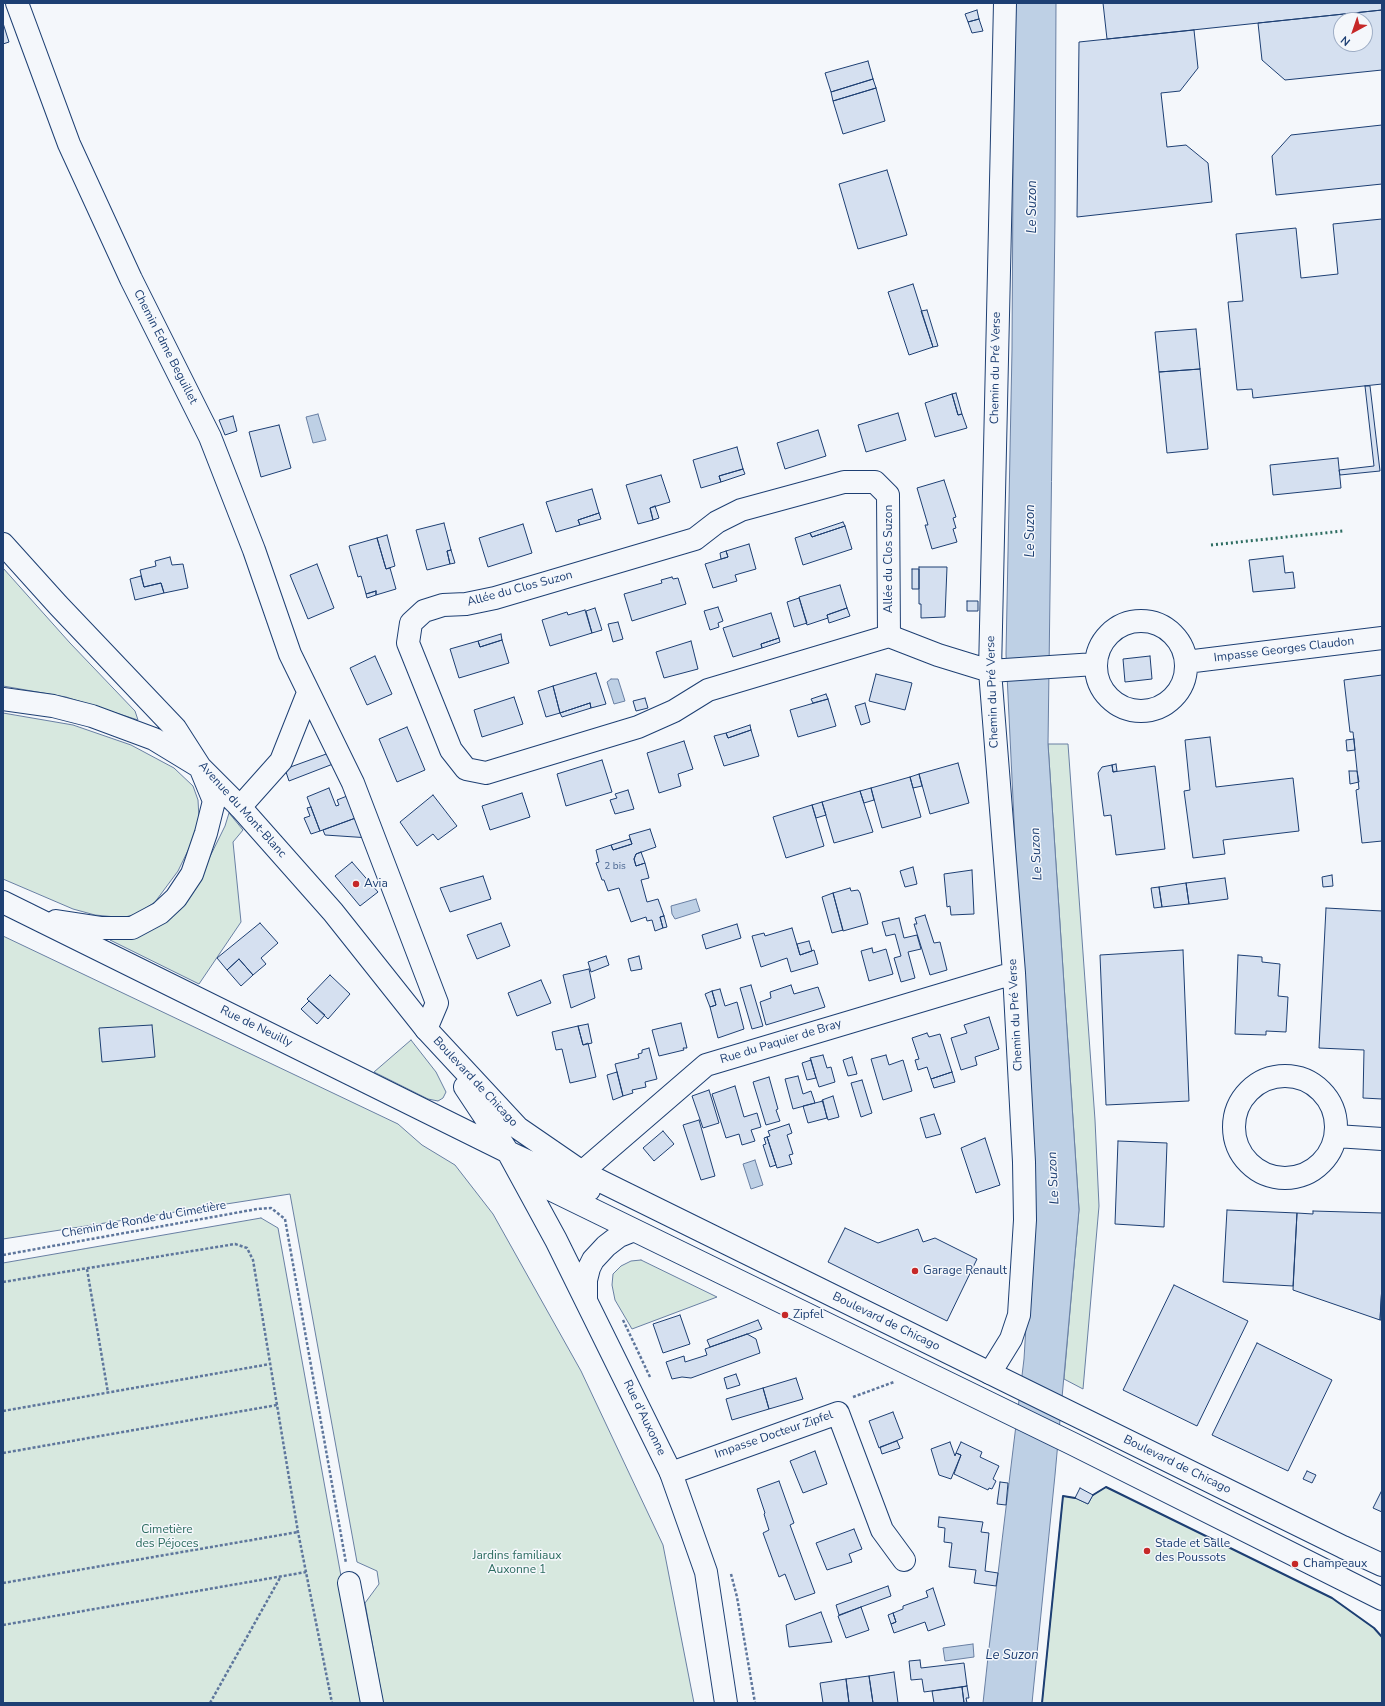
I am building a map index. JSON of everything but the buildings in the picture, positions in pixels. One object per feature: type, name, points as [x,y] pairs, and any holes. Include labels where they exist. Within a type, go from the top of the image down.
[{"type":"street","name":"Chemin Edme Beguillet","points":[[17,3],[69,144],[131,279],[210,437],[254,550],[290,654],[353,783],[437,1003],[426,1029]]},
{"type":"street","name":"Chemin du Pré Verse","points":[[990,1373],[1011,1339],[1019,1315],[1025,1220],[1024,1162],[1014,973],[990,671],[1004,3]]},
{"type":"street","name":"Allée du Clos Suzon","points":[[844,482],[875,482],[888,495],[889,636],[708,690],[674,711],[638,727],[486,773],[466,769],[451,750],[408,643],[411,623],[424,611],[444,605],[466,604],[495,598],[695,539],[717,522],[741,510],[844,482]]},
{"type":"street","name":"Avenue du Mont-Blanc","points":[[3,544],[58,605],[175,728],[200,768],[240,807],[333,912],[426,1029]]},
{"type":"street","points":[[1132,621],[1147,621],[1162,626],[1174,635],[1182,647],[1186,662],[1185,677],[1179,690],[1174,696],[1169,701],[1156,708],[1142,711],[1127,709],[1114,702],[1104,692],[1097,678],[1096,664],[1099,649],[1106,636],[1118,626],[1132,621]]},
{"type":"street","points":[[889,636],[938,655],[990,671],[1055,668],[1096,664]]},
{"type":"street","name":"Impasse Georges Claudon","points":[[1186,662],[1382,638]]},
{"type":"street","points":[[240,807],[281,761],[308,693]]},
{"type":"street","points":[[3,699],[53,706],[92,716],[154,739],[200,768],[214,801],[206,833],[192,874],[176,898],[160,913],[132,928],[102,928],[34,918]]},
{"type":"street","name":"Rue de Neuilly","points":[[3,902],[508,1152]]},
{"type":"street","name":"Rue du Paquier de Bray","points":[[582,1172],[706,1065],[1014,973]]},
{"type":"street","points":[[426,1029],[508,1152],[552,1190],[901,1359],[999,1409],[1376,1594],[1382,1605]]},
{"type":"street","name":"Boulevard de Chicago","points":[[426,1029],[518,1128],[582,1172],[1076,1414],[1336,1544],[1382,1564]]},
{"type":"street","points":[[1292,1076],[1308,1081],[1321,1090],[1331,1104],[1336,1120],[1336,1136],[1330,1153],[1319,1166],[1304,1175],[1286,1179],[1269,1176],[1254,1168],[1242,1155],[1235,1139],[1234,1122],[1238,1106],[1247,1092],[1260,1082],[1275,1077],[1292,1076]]},
{"type":"street","points":[[1336,1136],[1382,1139]]},
{"type":"street","points":[[508,1152],[643,1216],[682,1221]]},
{"type":"street","name":"Rue d'Auxonne","points":[[508,1152],[586,1299],[671,1473],[706,1572],[726,1703]]},
{"type":"street","points":[[586,1299],[586,1280],[589,1268],[594,1260],[606,1246],[619,1236],[634,1230]]},
{"type":"street","name":"Impasse Docteur Zipfel","points":[[671,1473],[838,1413],[882,1530],[904,1560]]},
{"type":"street","points":[[349,1583],[372,1703]]},
{"type":"path","name":"Chemin de Ronde du Cimetière","points":[[3,1255],[257,1209],[271,1208],[285,1219],[349,1583]]},
{"type":"path","points":[[3,1282],[235,1244],[247,1248],[253,1260],[298,1532],[332,1703]]},
{"type":"path","points":[[87,1269],[108,1392]]},
{"type":"path","points":[[3,1411],[270,1364]]},
{"type":"path","points":[[838,1413],[850,1398],[901,1380]]},
{"type":"path","points":[[3,1453],[277,1405]]},
{"type":"path","points":[[3,1583],[298,1532]]},
{"type":"path","points":[[3,1625],[306,1572]]},
{"type":"path","points":[[210,1703],[280,1576]]},
{"type":"green space","points":[[3,568],[70,643],[135,711],[138,720],[66,697],[3,686]]},
{"type":"green space","points":[[3,713],[73,725],[131,745],[174,768],[193,786],[198,800],[199,818],[196,834],[178,871],[155,902],[137,914],[125,917],[95,915],[73,909],[3,879]]},
{"type":"green space","points":[[1048,744],[1068,744],[1095,1120],[1099,1206],[1083,1389],[1064,1379],[1079,1209]]},
{"type":"green space","points":[[229,813],[243,830],[233,842],[241,922],[199,984],[110,940],[131,936],[198,881],[225,826]]},
{"type":"green space","name":"Jardins familiaux Auxonne 1","points":[[3,936],[398,1124],[422,1145],[455,1165],[493,1214],[581,1371],[663,1545],[694,1703],[383,1703],[365,1603],[379,1584],[377,1571],[357,1562],[290,1194],[3,1239]]},
{"type":"green space","points":[[411,1040],[436,1072],[446,1092],[443,1098],[438,1101],[428,1099],[374,1072]]},
{"type":"green space","name":"Cimetière des Péjoces","points":[[261,1218],[278,1228],[364,1703],[3,1703],[3,1263]]},
{"type":"green space","points":[[641,1260],[717,1297],[632,1329],[615,1300],[612,1285],[613,1274],[621,1266],[631,1261]]},
{"type":"green space","name":"Stade et Salle des Poussots","points":[[1106,1487],[1332,1598],[1374,1628],[1382,1637],[1382,1703],[1042,1703],[1063,1496],[1075,1498],[1088,1504],[1093,1495]]},
{"type":"water","name":"Le Suzon","points":[[1014,3],[1056,3],[1055,219],[1048,744],[1079,1210],[1055,1475],[1032,1703],[983,1703],[1024,1359],[1031,1243],[1032,1193],[1006,654],[1012,350]]},
{"type":"water","points":[[318,414],[326,440],[313,443],[306,417]]},
{"type":"water","points":[[611,679],[618,679],[625,701],[614,704],[607,682]]},
{"type":"water","points":[[696,899],[700,911],[675,919],[672,914],[671,906]]},
{"type":"water","points":[[755,1160],[763,1185],[751,1189],[743,1164]]},
{"type":"water","points":[[973,1644],[974,1657],[945,1661],[943,1648]]},
{"type":"hedge","points":[[1211,545],[1343,531]]},
{"type":"wall","points":[[1093,1495],[1106,1487],[1332,1598],[1374,1628],[1382,1637]]},
{"type":"wall","points":[[1042,1703],[1063,1496],[1075,1498]]},
{"type":"place","name":"Avia","points":[[356,884]]},
{"type":"place","name":"Garage Renault","points":[[915,1271]]},
{"type":"place","name":"Zipfel","points":[[785,1315]]},
{"type":"place","name":"Stade et Salle des Poussots","points":[[1147,1551]]},
{"type":"place","name":"Champeaux","points":[[1295,1564]]}]
